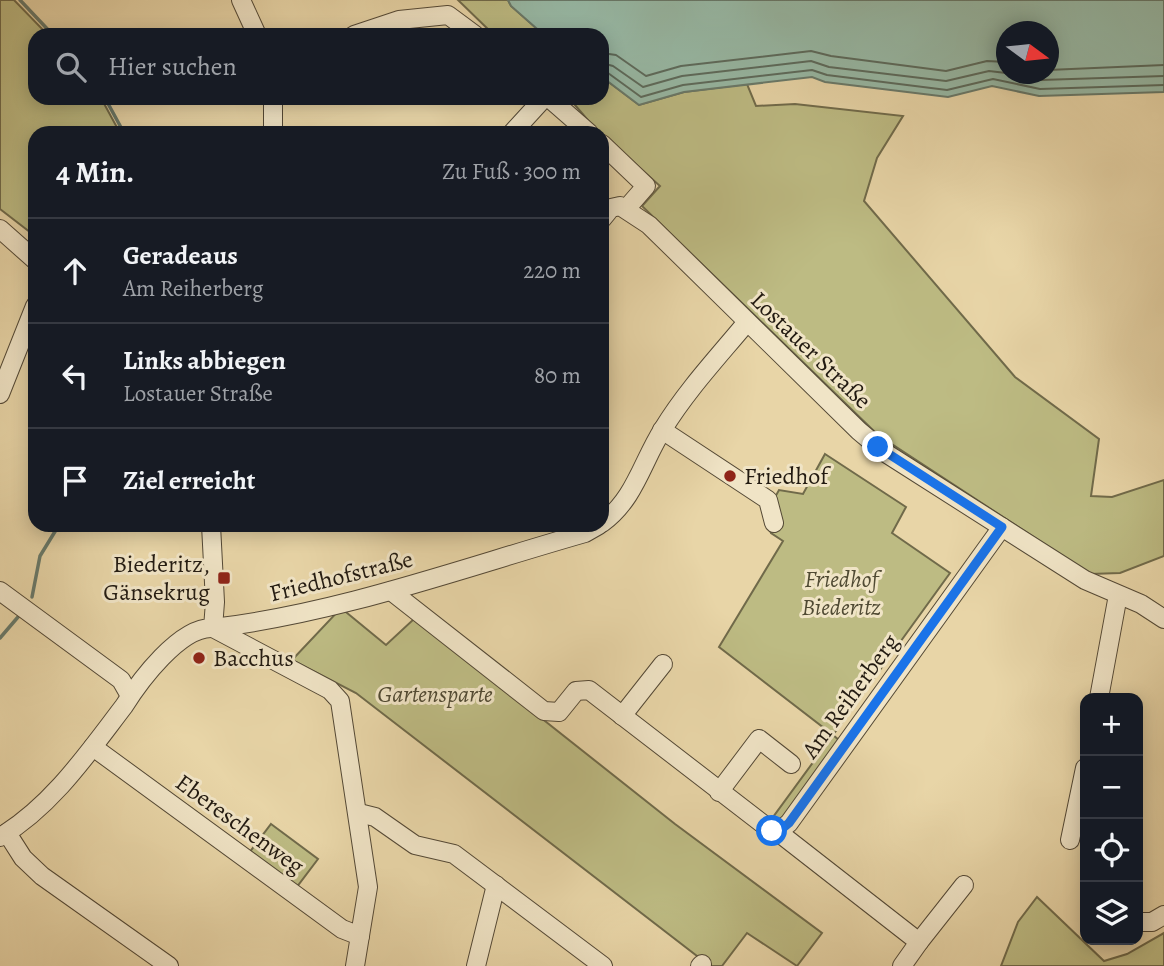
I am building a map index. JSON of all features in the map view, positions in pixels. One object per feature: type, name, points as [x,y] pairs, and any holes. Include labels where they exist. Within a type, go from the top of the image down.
[{"type":"street","points":[[241,0],[254,28]]},
{"type":"street","points":[[375,28],[399,20],[448,15],[466,28]]},
{"type":"street","points":[[273,105],[273,126]]},
{"type":"street","points":[[519,126],[540,105]]},
{"type":"street","points":[[555,105],[581,126]]},
{"type":"street","points":[[609,151],[646,186],[622,207],[609,210]]},
{"type":"street","name":"Lostauer Straße","points":[[622,207],[649,226],[871,442],[1084,580],[1164,619]]},
{"type":"street","points":[[0,229],[28,253]]},
{"type":"street","points":[[0,248],[28,257]]},
{"type":"street","name":"Friedhofstraße","points":[[609,516],[629,496],[662,430],[687,394],[747,322]]},
{"type":"street","points":[[0,394],[28,324]]},
{"type":"street","points":[[662,430],[768,500],[774,523]]},
{"type":"street","name":"Am Reiherberg","points":[[778,832],[789,823],[1002,527]]},
{"type":"street","points":[[210,532],[209,545],[215,602],[213,628],[338,697],[359,813],[368,887],[355,966]]},
{"type":"street","name":"Friedhofstraße","points":[[3,835],[55,792],[124,706],[129,694],[140,686],[173,647],[199,629],[248,624],[391,591],[587,532]]},
{"type":"street","points":[[0,591],[121,680],[129,694]]},
{"type":"street","points":[[391,591],[547,713],[559,712],[576,691],[584,689],[719,792],[772,831],[778,832],[919,942]]},
{"type":"street","points":[[1100,693],[1118,596]]},
{"type":"street","points":[[622,716],[663,664]]},
{"type":"street","points":[[719,792],[759,739],[791,764]]},
{"type":"street","name":"Ebereschenweg","points":[[93,747],[342,929],[360,936]]},
{"type":"street","points":[[1076,837],[1080,806]]},
{"type":"street","points":[[359,813],[375,817],[415,845],[449,850],[603,966]]},
{"type":"street","points":[[3,835],[33,869],[169,966]]},
{"type":"street","points":[[476,966],[496,885]]},
{"type":"street","points":[[902,966],[964,885]]},
{"type":"street","points":[[1143,922],[1152,922],[1164,915]]},
{"type":"green space","points":[[0,0],[14,0],[41,28],[28,28],[28,105],[105,105],[116,126],[28,126],[28,231],[0,209]]},
{"type":"green space","points":[[458,0],[508,0],[511,6],[536,28],[487,28]]},
{"type":"green space","points":[[609,82],[639,105],[684,92],[747,84],[756,106],[795,104],[903,116],[877,158],[864,201],[1015,377],[1099,439],[1091,496],[1112,497],[1164,480],[1164,556],[1120,573],[1090,574],[878,435],[642,206],[660,186],[609,140],[609,126],[592,125],[575,105],[609,105]]},
{"type":"green space","name":"Friedhof Biederitz","points":[[825,454],[906,507],[892,533],[950,573],[833,735],[719,647],[783,541],[771,533],[764,517],[779,490],[803,494]]},
{"type":"green space","name":"Gartensparte","points":[[341,608],[386,645],[415,618],[675,824],[822,933],[797,966],[747,933],[722,966],[710,966],[356,693],[292,660]]},
{"type":"green space","points":[[833,735],[840,741],[780,825],[768,824]]},
{"type":"green space","points":[[271,824],[318,859],[296,888],[249,853]]},
{"type":"green space","points":[[1037,897],[1080,938],[1080,945],[1087,945],[1104,961],[1127,954],[1164,933],[1164,966],[1001,966],[1018,922]]},
{"type":"water","points":[[508,0],[1164,0],[1164,92],[1039,96],[992,86],[948,97],[825,82],[812,77],[684,92],[639,105],[609,82],[609,28],[536,28],[511,6]]},
{"type":"waterway","points":[[20,0],[46,28]]},
{"type":"waterway","points":[[109,105],[120,126]]},
{"type":"waterway","points":[[32,597],[40,556],[55,532]]},
{"type":"waterway","points":[[0,638],[18,617]]},
{"type":"place","name":"Friedhof","points":[[730,476]]},
{"type":"place","name":"Biederitz, Gänsekrug","points":[[224,578]]},
{"type":"place","name":"Bacchus","points":[[199,658]]},
{"type":"route","points":[[772,831],[778,832],[789,823],[1002,527],[878,447]]}]
